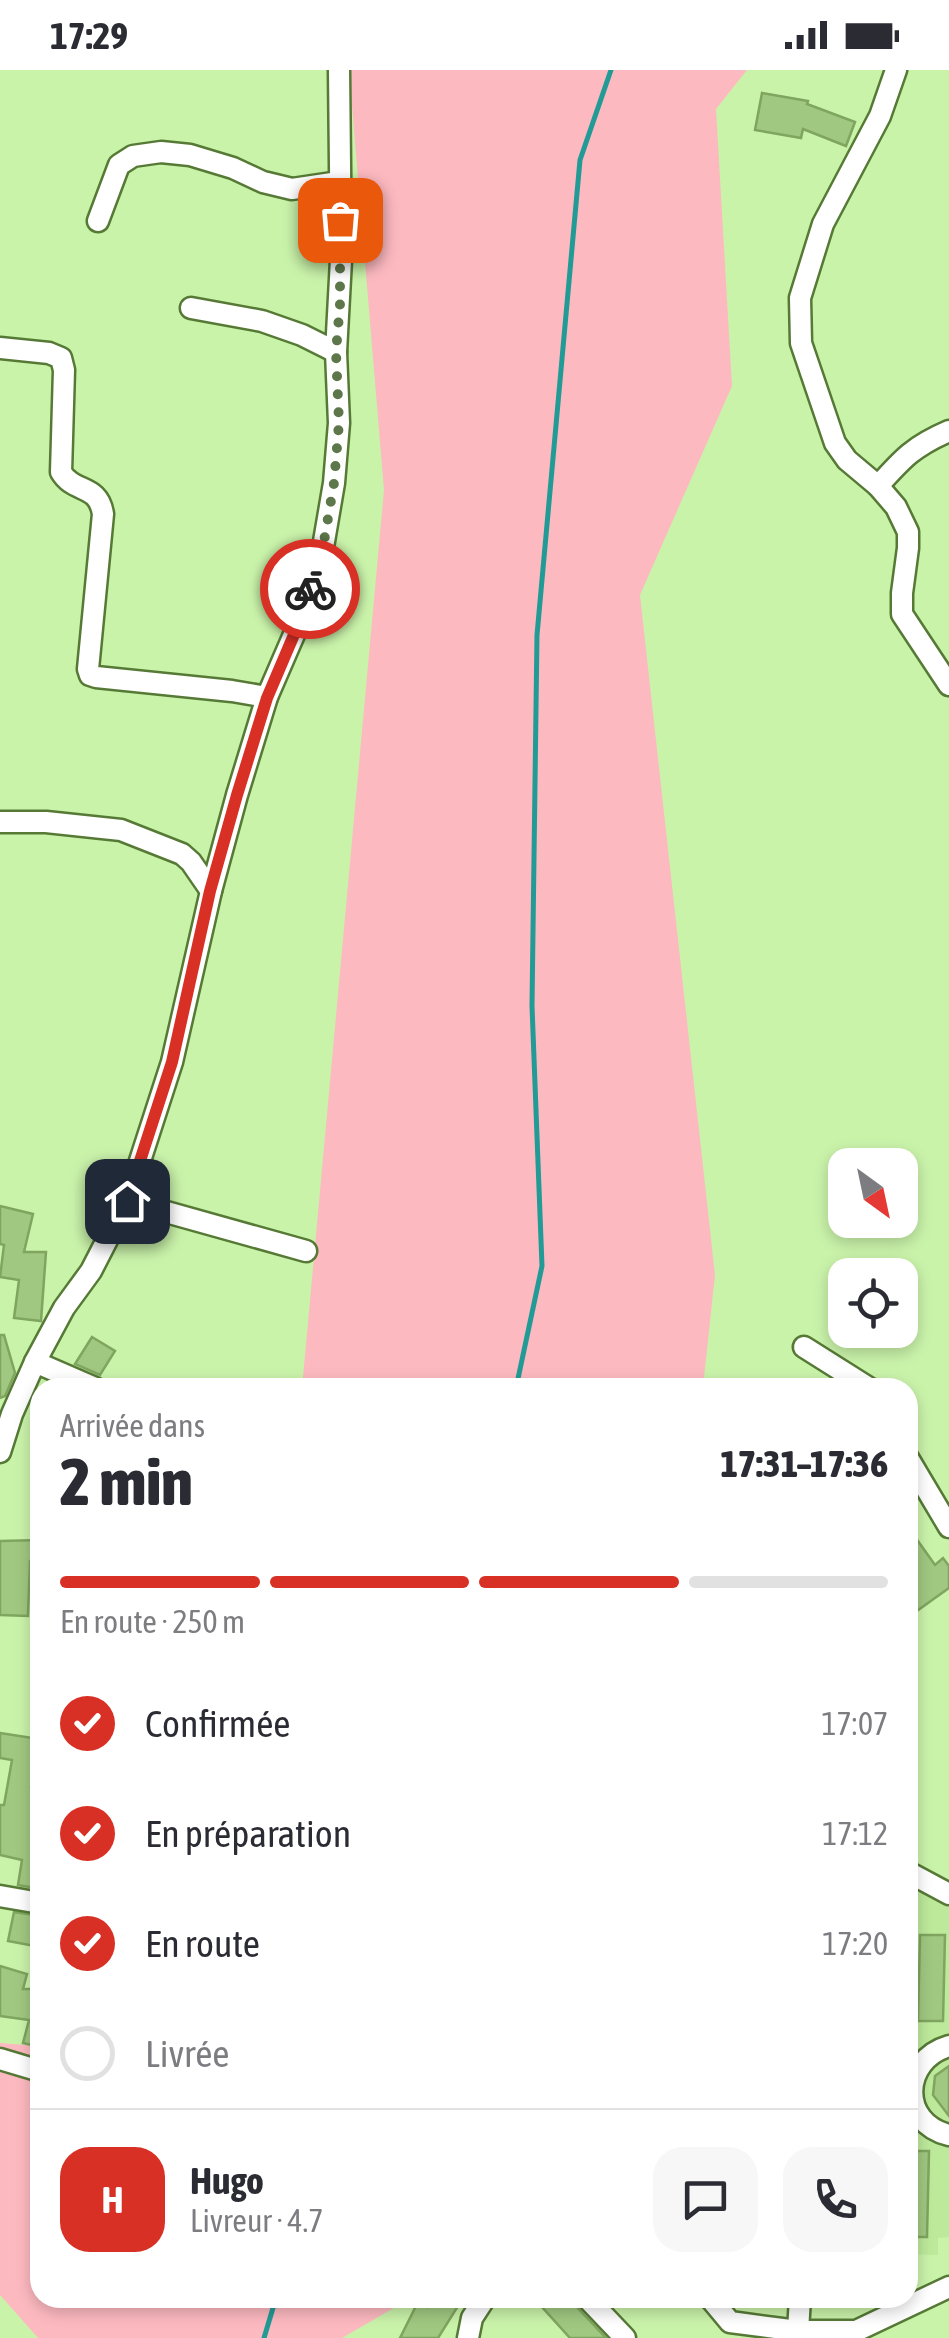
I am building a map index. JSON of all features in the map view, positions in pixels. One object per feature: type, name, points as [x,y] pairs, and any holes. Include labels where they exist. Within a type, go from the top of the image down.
[{"type":"street","points":[[0,1452],[35,1362],[127,1201],[172,1062],[210,891],[267,698],[321,559],[339,423],[338,70]]},
{"type":"street","points":[[896,70],[880,116],[823,224],[800,298],[801,344],[834,442],[847,460],[896,507],[908,532],[902,614],[949,685]]},
{"type":"street","points":[[98,221],[119,166],[132,156],[161,152],[190,155],[292,189],[339,182]]},
{"type":"street","points":[[191,308],[262,321],[336,352]]},
{"type":"street","points":[[0,348],[49,353],[60,358],[64,370],[60,472],[68,482],[95,494],[101,502],[90,674],[267,698]]},
{"type":"street","points":[[878,486],[921,443],[949,432]]},
{"type":"street","points":[[0,822],[46,822],[121,830],[182,854],[210,891]]},
{"type":"street","points":[[127,1201],[306,1250]]},
{"type":"street","points":[[804,1347],[854,1378]]},
{"type":"street","points":[[35,1362],[73,1378]]},
{"type":"street","points":[[918,1480],[949,1527]]},
{"type":"street","points":[[918,1877],[949,1894]]},
{"type":"street","points":[[0,1896],[30,1901]]},
{"type":"street","points":[[918,2072],[932,2053],[949,2046]]},
{"type":"street","points":[[0,2059],[30,2067]]},
{"type":"street","points":[[918,2113],[931,2128],[949,2136]]},
{"type":"street","points":[[918,2303],[949,2286]]},
{"type":"street","points":[[468,2338],[478,2308]]},
{"type":"street","points":[[596,2308],[625,2338]]},
{"type":"street","points":[[718,2308],[730,2322],[858,2335],[908,2308]]},
{"type":"street","points":[[798,2330],[799,2308]]},
{"type":"shaded area","points":[[349,70],[747,70],[716,109],[732,386],[640,595],[715,1275],[704,1378],[303,1378],[384,490]]},
{"type":"shaded area","points":[[918,1889],[949,1906],[949,2237],[938,2238],[938,2255],[918,2254]]},
{"type":"shaded area","points":[[0,2043],[30,2045],[30,2308],[394,2308],[342,2338],[38,2338],[0,2295]]},
{"type":"building","points":[[762,93],[808,101],[807,104],[855,122],[846,146],[803,129],[801,138],[755,130]]},
{"type":"building","points":[[0,1206],[33,1214],[24,1252],[46,1252],[41,1321],[14,1318],[19,1280],[0,1277],[4,1245],[0,1244]]},
{"type":"building","points":[[0,1335],[4,1335],[15,1373],[5,1396],[0,1398]]},
{"type":"building","points":[[92,1337],[115,1351],[100,1375],[75,1364]]},
{"type":"building","points":[[30,1540],[28,1616],[0,1615],[0,1541]]},
{"type":"building","points":[[918,1541],[935,1565],[943,1558],[949,1566],[949,1588],[918,1610]]},
{"type":"building","points":[[0,1733],[30,1738],[30,1887],[18,1885],[22,1860],[0,1855],[0,1805],[4,1805],[12,1760],[0,1758]]},
{"type":"building","points":[[14,1912],[30,1914],[30,1945],[8,1941]]},
{"type":"building","points":[[920,1935],[945,1935],[943,2021],[918,2021]]},
{"type":"building","points":[[0,1966],[27,1974],[23,1989],[30,1989],[30,2045],[23,2043],[29,2020],[0,2016]]},
{"type":"building","points":[[949,2066],[949,2116],[933,2095],[935,2076]]},
{"type":"building","points":[[918,2151],[929,2151],[927,2237],[918,2237]]},
{"type":"building","points":[[415,2308],[457,2308],[438,2338],[400,2338]]},
{"type":"building","points":[[543,2308],[578,2308],[606,2338],[570,2338]]},
{"type":"waterway","points":[[518,1378],[542,1266],[532,1006],[537,635],[580,160],[611,70]]},
{"type":"waterway","points":[[264,2338],[273,2308]]},
{"type":"way so far","points":[[310,589],[321,559],[339,423],[336,352],[340,220]]},
{"type":"route","points":[[127,1201],[172,1062],[210,891],[237,795],[267,698],[310,589]]}]
